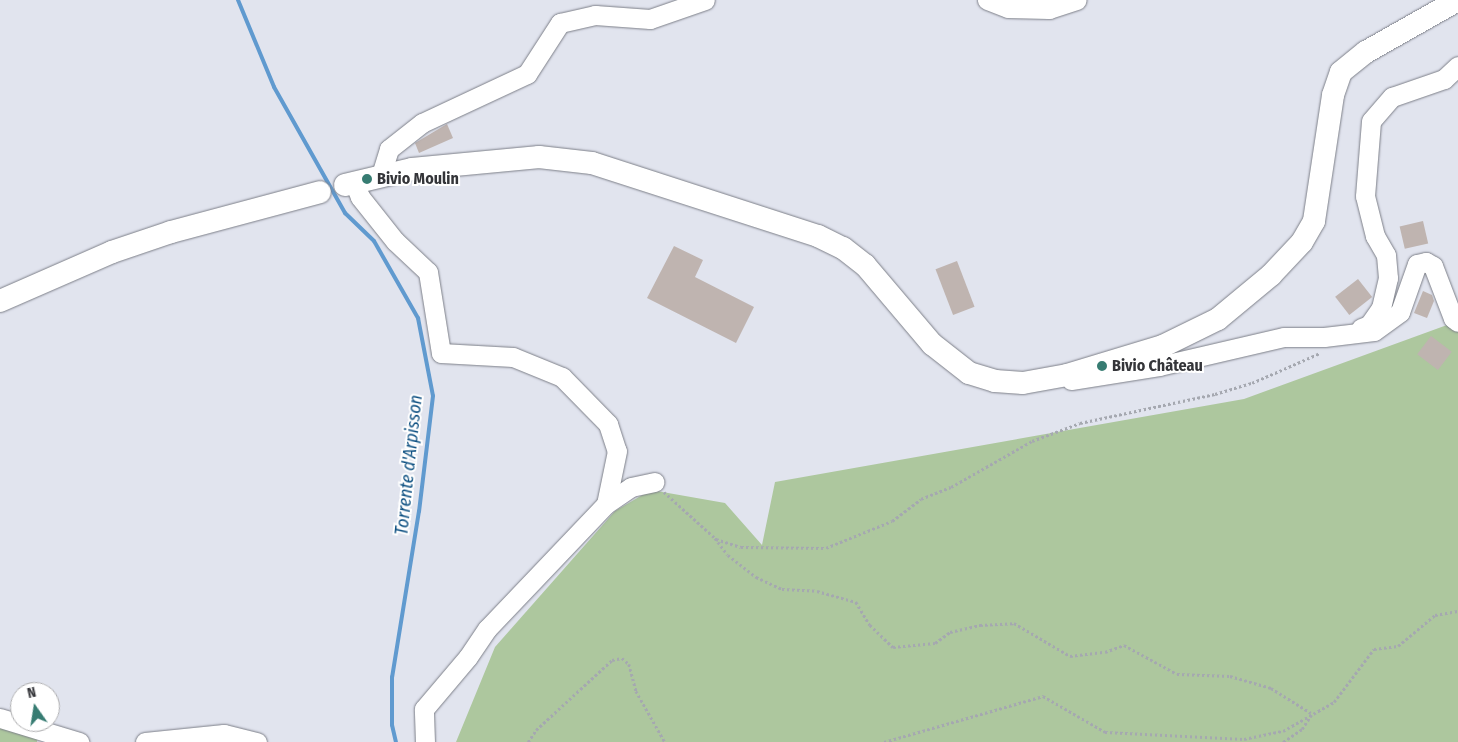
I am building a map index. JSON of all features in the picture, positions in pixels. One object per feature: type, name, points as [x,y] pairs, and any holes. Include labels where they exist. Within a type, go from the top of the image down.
[{"type":"main road","points":[[349,184],[380,175],[539,157],[592,163],[646,178],[818,236],[843,248],[864,265],[932,344],[969,373],[995,381],[1023,382],[1067,375],[1164,346],[1218,319],[1258,286],[1302,242],[1314,220],[1333,95],[1341,72],[1366,52],[1458,0]]},
{"type":"main road","points":[[0,301],[120,249],[320,192]]},
{"type":"street","points":[[380,175],[389,149],[422,123],[527,74],[560,23],[595,15],[650,20],[705,0]]},
{"type":"street","points":[[987,0],[1008,8],[1049,9],[1077,0]]},
{"type":"street","points":[[1348,334],[1369,325],[1381,308],[1388,278],[1386,255],[1376,236],[1365,196],[1371,121],[1392,97],[1444,79],[1458,66]]},
{"type":"street","points":[[320,192],[349,184],[396,241],[428,272],[441,353],[513,357],[562,377],[608,424],[617,451],[606,504]]},
{"type":"street","points":[[1067,375],[1072,382],[1082,381],[1284,337],[1374,331],[1400,312],[1417,264],[1426,262],[1433,266],[1453,318],[1458,322]]},
{"type":"street","points":[[425,742],[423,717],[429,701],[468,657],[487,628],[606,504],[632,487],[654,482]]},
{"type":"street","points":[[0,718],[79,742]]},
{"type":"street","points":[[145,742],[224,734],[257,742]]},
{"type":"path","points":[[715,538],[750,547],[826,548],[892,521],[921,499],[951,487],[1032,442],[1080,423],[1224,392],[1327,351]]},
{"type":"path","points":[[654,482],[715,538],[728,554],[756,577],[782,589],[817,591],[856,602],[870,625],[893,647],[935,643],[950,632],[980,625],[1014,624],[1070,656],[1105,652],[1124,645],[1176,674],[1230,676],[1271,688],[1312,713]]},
{"type":"path","points":[[884,742],[1044,696],[1104,732],[1244,739],[1283,731],[1334,702],[1374,650],[1398,646],[1434,616],[1458,611]]},
{"type":"path","points":[[528,742],[536,730],[612,660],[622,658],[629,664],[636,692],[665,742]]},
{"type":"path","points":[[1283,742],[1302,729],[1312,713]]},
{"type":"green space","points":[[1458,321],[1458,742],[456,742],[495,647],[615,511],[651,490],[725,503],[762,545],[775,482],[1244,399]]},
{"type":"green space","points":[[0,724],[10,727],[10,732],[28,732],[38,735],[37,742],[0,742]]},
{"type":"building","points":[[447,124],[453,138],[419,153],[415,143]]},
{"type":"building","points":[[1423,221],[1428,243],[1405,249],[1400,226]]},
{"type":"building","points":[[674,246],[703,260],[695,277],[754,307],[736,343],[647,298]]},
{"type":"building","points":[[957,261],[975,307],[953,315],[936,269]]},
{"type":"building","points":[[1358,279],[1372,297],[1349,315],[1335,297]]},
{"type":"building","points":[[1423,291],[1432,295],[1434,301],[1427,318],[1414,313]]},
{"type":"building","points":[[1431,336],[1452,352],[1438,370],[1417,354]]},
{"type":"waterway","name":"Torrente d'Arpisson","points":[[238,0],[274,87],[345,213],[374,241],[418,318],[433,396],[419,511],[392,677],[392,725],[396,742]]},
{"type":"place","name":"Bivio Moulin","points":[[367,179]]},
{"type":"place","name":"Bivio Château","points":[[1102,366]]}]
